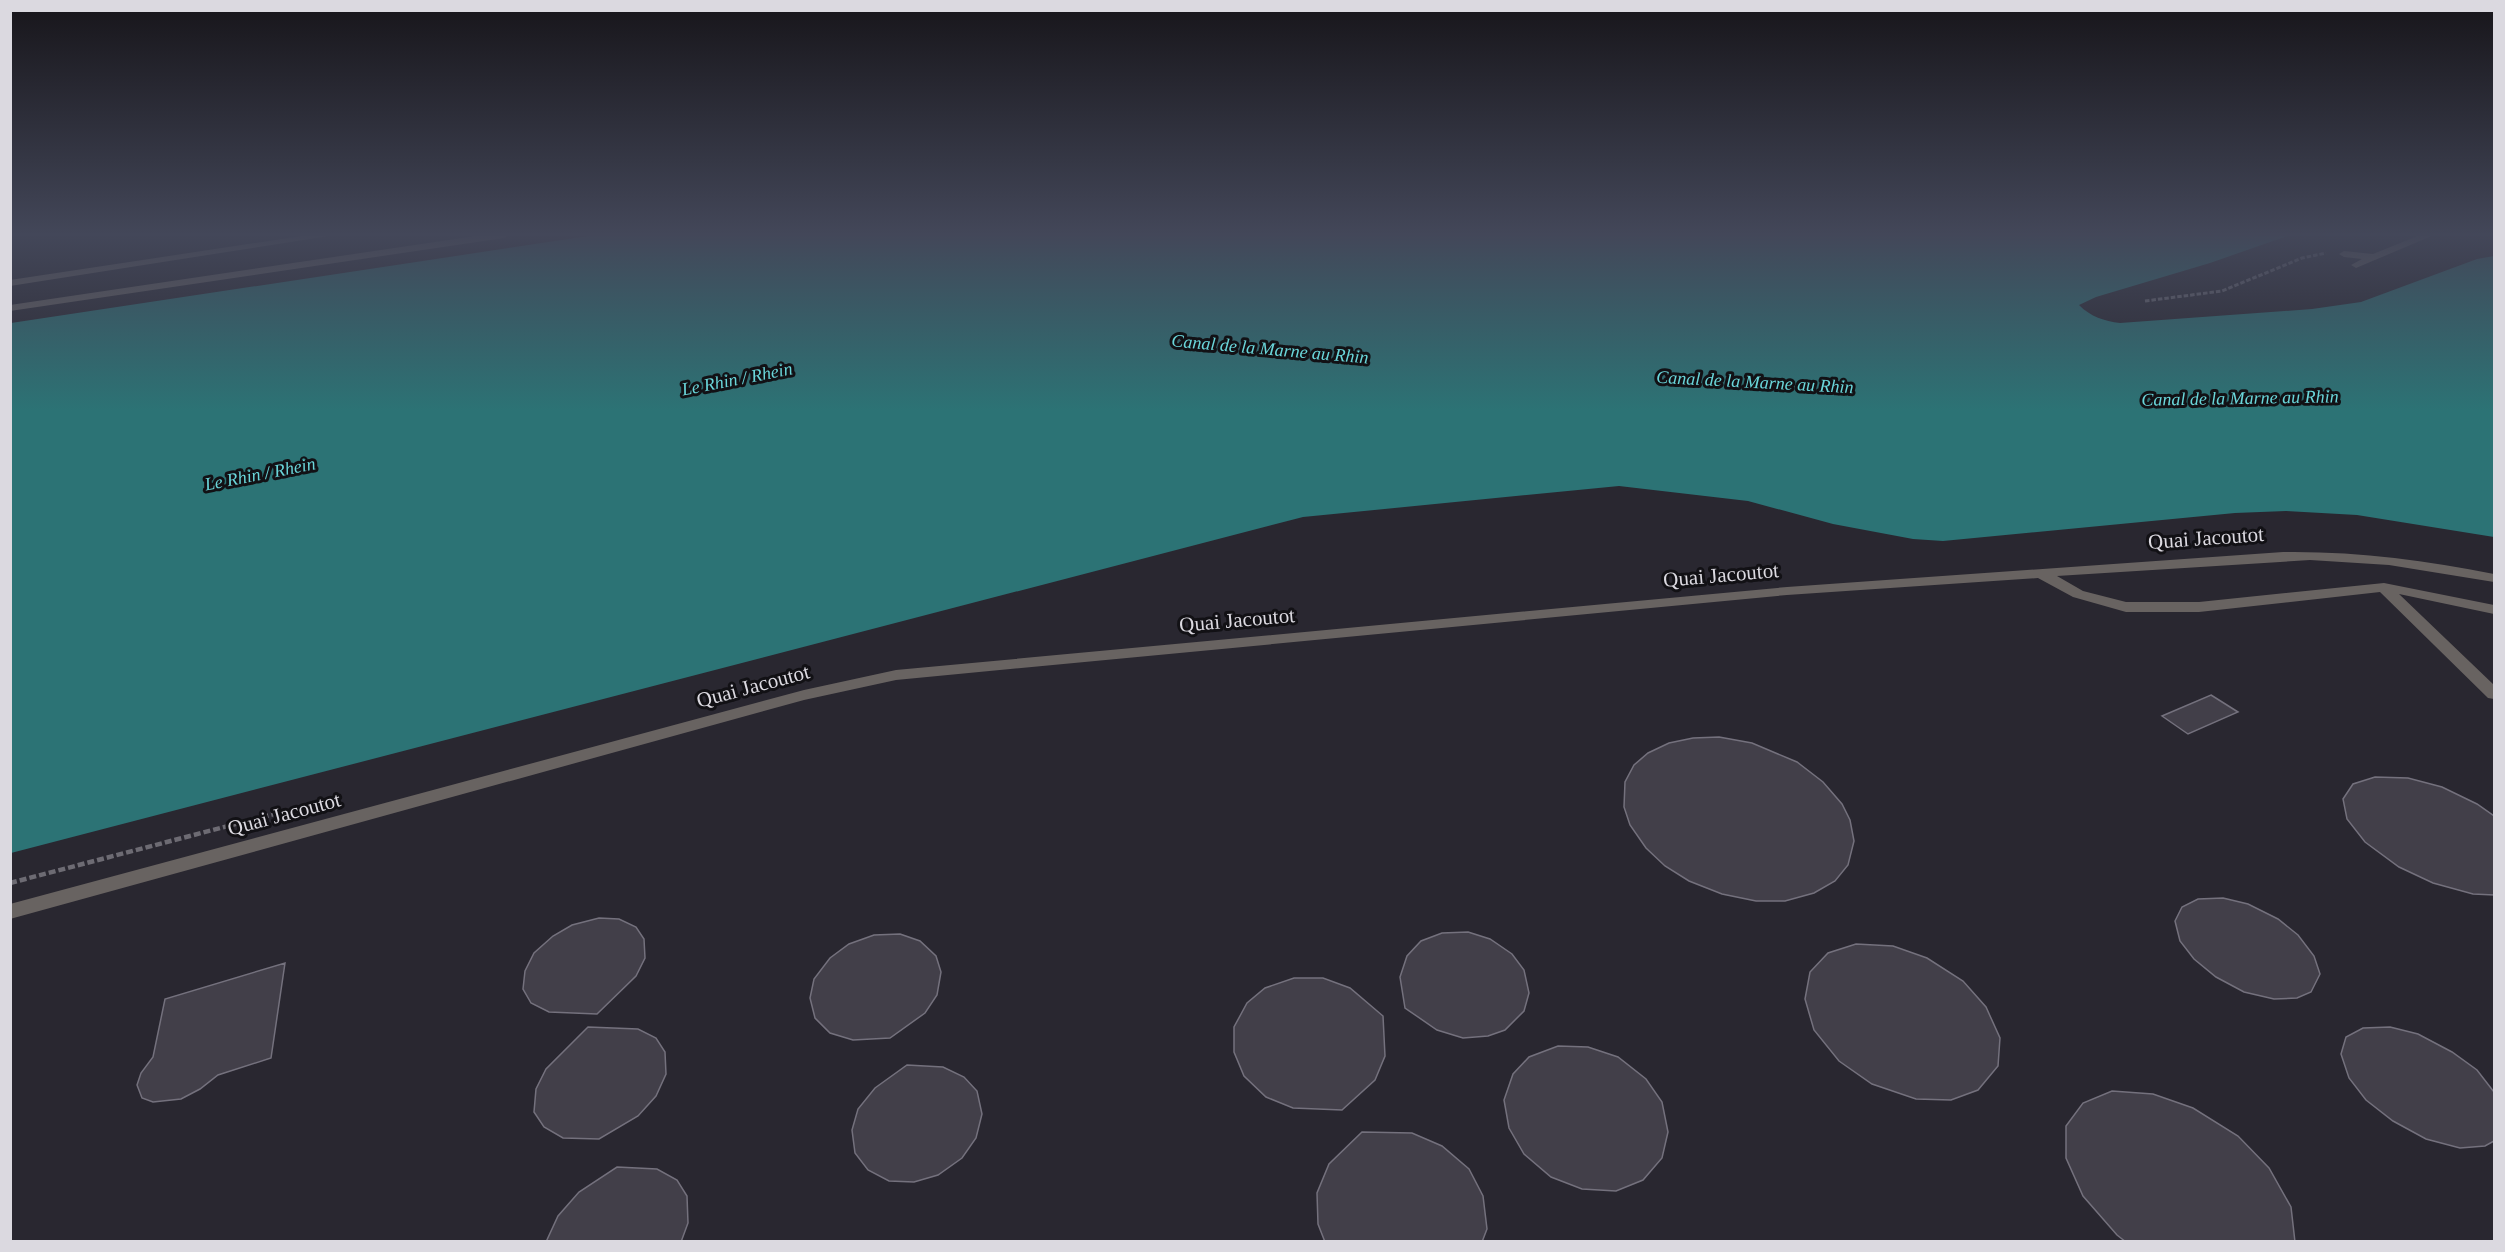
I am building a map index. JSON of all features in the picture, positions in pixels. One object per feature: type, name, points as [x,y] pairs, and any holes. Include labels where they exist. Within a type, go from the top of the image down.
[{"type":"street","points":[[10,308],[109,293]]},
{"type":"street","name":"Quai Jacoutot","points":[[10,912],[804,695],[896,675],[1775,592],[2039,572],[2314,555],[2386,559],[2494,578]]},
{"type":"street","points":[[2039,572],[2078,594],[2126,606],[2199,607],[2384,587],[2494,609]]},
{"type":"street","points":[[2384,587],[2494,694]]},
{"type":"path","points":[[2145,301],[2205,293]]},
{"type":"path","points":[[10,883],[276,812]]},
{"type":"water","points":[[207,293],[2108,293],[2079,305],[2098,318],[2120,323],[2312,309],[2361,302],[2384,293],[2494,293],[2494,537],[2357,515],[2286,511],[2235,513],[1943,541],[1913,539],[1833,524],[1748,501],[1619,486],[1303,517],[11,853],[11,323]]},
{"type":"building","points":[[2211,695],[2238,712],[2188,734],[2162,716]]},
{"type":"building","points":[[1719,737],[1752,743],[1797,762],[1823,782],[1842,804],[1850,820],[1854,841],[1848,865],[1835,881],[1814,893],[1785,901],[1756,901],[1722,894],[1689,881],[1665,866],[1646,848],[1630,825],[1624,807],[1625,782],[1634,765],[1648,753],[1669,743],[1693,738]]},
{"type":"building","points":[[2375,777],[2408,778],[2442,787],[2477,804],[2494,816],[2494,895],[2473,894],[2433,883],[2399,867],[2365,842],[2347,819],[2343,799],[2353,784]]},
{"type":"building","points":[[2223,898],[2248,904],[2278,919],[2298,935],[2314,956],[2320,974],[2311,992],[2297,998],[2274,999],[2244,992],[2216,977],[2194,959],[2180,941],[2175,921],[2182,907],[2198,899]]},
{"type":"building","points":[[599,918],[619,919],[636,927],[644,939],[645,958],[636,976],[597,1014],[549,1012],[531,1003],[523,989],[525,971],[534,953],[553,936],[572,925]]},
{"type":"building","points":[[1468,932],[1490,939],[1512,954],[1524,970],[1529,993],[1524,1011],[1505,1030],[1488,1036],[1463,1038],[1437,1030],[1405,1008],[1400,977],[1407,956],[1421,941],[1442,933]]},
{"type":"building","points":[[900,934],[920,941],[936,956],[941,972],[937,995],[925,1013],[890,1038],[853,1040],[830,1033],[815,1018],[810,998],[814,979],[830,958],[849,944],[874,935]]},
{"type":"building","points":[[1856,944],[1893,946],[1927,958],[1963,981],[1986,1007],[2000,1038],[1998,1066],[1978,1090],[1951,1100],[1916,1099],[1872,1084],[1839,1061],[1814,1030],[1805,999],[1810,972],[1828,953]]},
{"type":"building","points":[[285,963],[271,1058],[218,1075],[200,1089],[181,1099],[153,1102],[142,1098],[137,1085],[141,1073],[153,1057],[165,999]]},
{"type":"building","points":[[1294,978],[1323,978],[1350,988],[1383,1016],[1385,1056],[1375,1080],[1342,1110],[1293,1108],[1266,1097],[1244,1076],[1234,1052],[1234,1027],[1247,1003],[1265,988]]},
{"type":"building","points":[[588,1027],[638,1029],[656,1038],[665,1052],[666,1074],[656,1096],[638,1116],[599,1139],[563,1138],[544,1127],[534,1112],[536,1089],[546,1069]]},
{"type":"building","points":[[2390,1027],[2418,1034],[2452,1052],[2477,1070],[2494,1092],[2494,1141],[2485,1146],[2460,1148],[2426,1139],[2393,1121],[2366,1100],[2349,1078],[2341,1054],[2346,1037],[2363,1028]]},
{"type":"building","points":[[1558,1046],[1588,1047],[1618,1057],[1646,1079],[1662,1102],[1668,1132],[1662,1158],[1643,1180],[1616,1191],[1582,1189],[1551,1177],[1524,1154],[1509,1128],[1504,1100],[1513,1074],[1529,1057]]},
{"type":"building","points":[[907,1065],[943,1067],[964,1077],[977,1091],[982,1114],[976,1138],[962,1158],[938,1175],[914,1182],[889,1181],[868,1170],[855,1153],[852,1130],[858,1109],[875,1088]]},
{"type":"building","points":[[2112,1091],[2153,1094],[2193,1108],[2238,1136],[2269,1168],[2291,1207],[2295,1242],[2126,1242],[2117,1235],[2083,1196],[2066,1158],[2066,1126],[2083,1103]]},
{"type":"building","points":[[1362,1132],[1412,1133],[1442,1146],[1469,1169],[1483,1196],[1487,1229],[1482,1242],[1325,1242],[1318,1224],[1317,1193],[1329,1164]]},
{"type":"building","points":[[617,1167],[657,1169],[677,1180],[687,1196],[688,1223],[681,1242],[546,1242],[558,1216],[579,1192]]},
{"type":"water label","name":"Canal de la Marne au Rhin","points":[[1270,349]]},
{"type":"water label","name":"Le Rhin / Rhein","points":[[737,379]]},
{"type":"water label","name":"Canal de la Marne au Rhin","points":[[1755,382]]},
{"type":"water label","name":"Canal de la Marne au Rhin","points":[[2240,398]]},
{"type":"water label","name":"Le Rhin / Rhein","points":[[260,474]]}]
